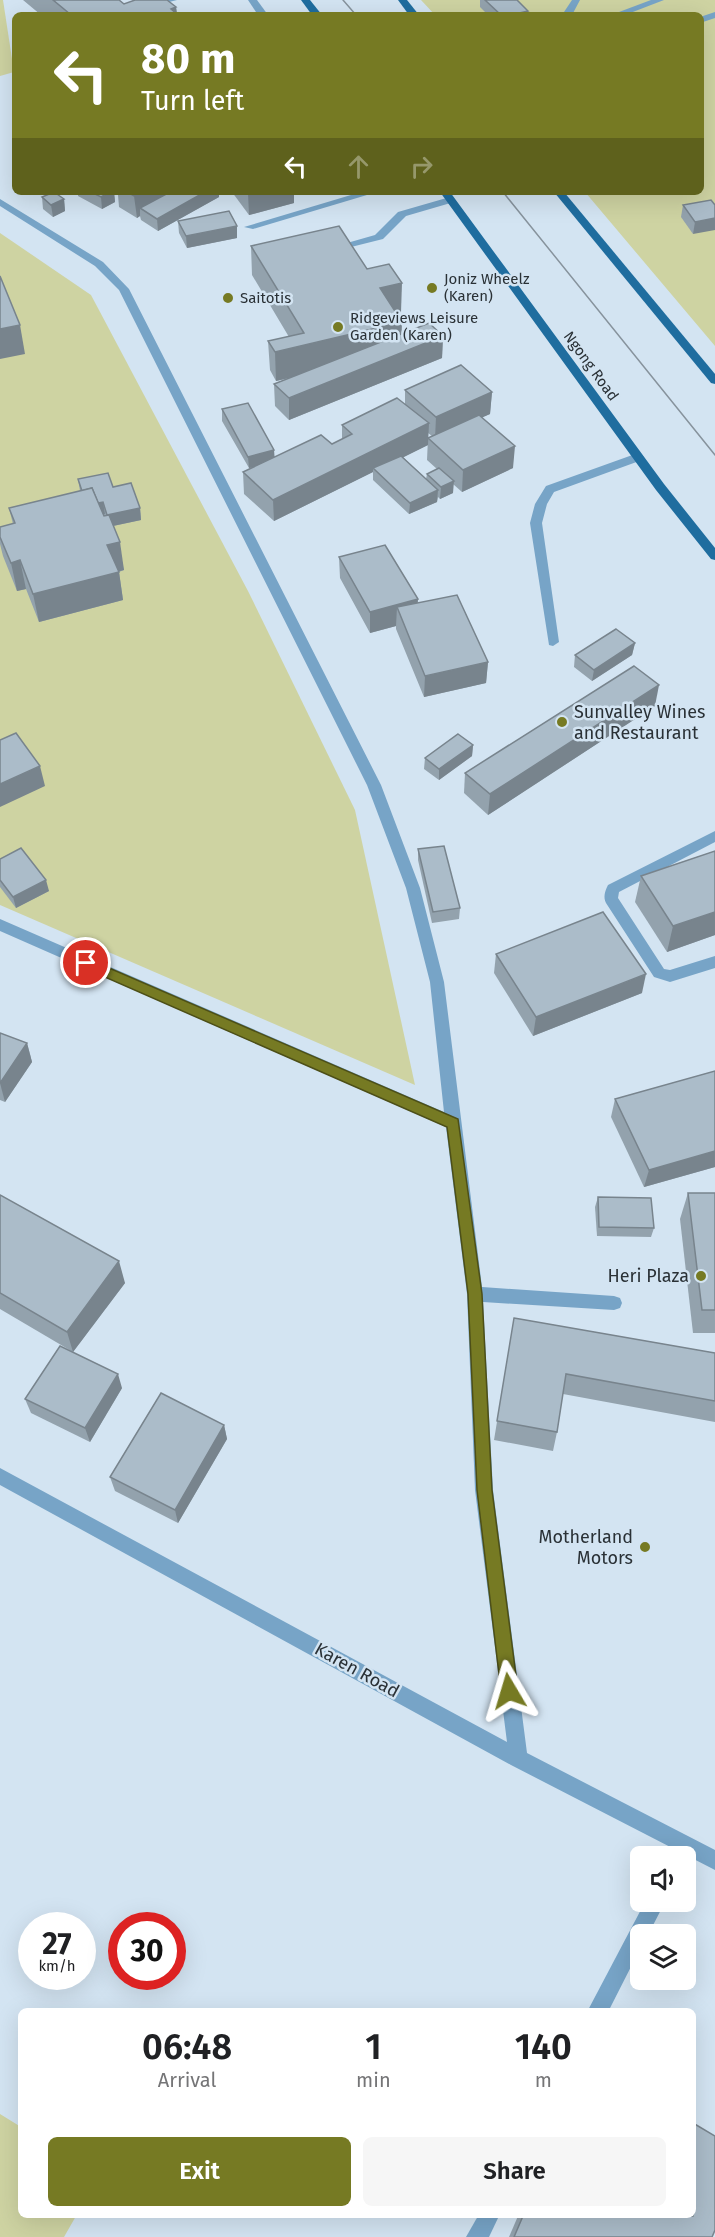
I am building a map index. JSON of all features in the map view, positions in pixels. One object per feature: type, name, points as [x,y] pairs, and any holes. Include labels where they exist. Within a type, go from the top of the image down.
[{"type":"main road","points":[[305,0],[315,12]]},
{"type":"main road","points":[[402,0],[412,12]]},
{"type":"main road","points":[[561,195],[715,381]]},
{"type":"main road","name":"Ngong Road","points":[[447,196],[638,457],[715,556]]},
{"type":"street","points":[[142,0],[153,3],[173,0]]},
{"type":"street","points":[[625,12],[660,0]]},
{"type":"street","points":[[249,227],[361,195]]},
{"type":"street","points":[[323,251],[379,237],[402,214],[447,196]]},
{"type":"street","points":[[0,202],[99,264],[124,289],[374,785],[413,888],[437,982],[475,1294],[484,1490],[518,1758]]},
{"type":"street","points":[[552,642],[536,523],[541,504],[550,489],[638,457]]},
{"type":"street","points":[[715,836],[613,889],[611,899],[659,973],[670,976],[715,962]]},
{"type":"street","points":[[0,925],[453,1124]]},
{"type":"street","points":[[475,1294],[614,1303]]},
{"type":"street","name":"Karen Road","points":[[0,1476],[518,1758],[673,1846]]},
{"type":"street","name":"Karen Road","points":[[696,1855],[715,1860]]},
{"type":"street","points":[[599,2008],[650,1912]]},
{"type":"street","points":[[477,2237],[488,2218]]},
{"type":"green space","points":[[0,0],[3,0],[12,73],[0,76]]},
{"type":"green space","points":[[421,0],[715,0],[715,346],[588,195],[704,195],[704,12],[432,12]]},
{"type":"green space","points":[[0,233],[91,295],[248,591],[355,810],[415,1085],[0,905]]},
{"type":"green space","points":[[0,2114],[18,2125],[18,2218],[75,2218],[64,2237],[0,2237]]},
{"type":"building","points":[[53,0],[119,0],[124,4],[135,0],[167,0],[176,7],[171,9],[174,12],[68,12]]},
{"type":"building","points":[[485,0],[517,0],[528,11],[524,12],[498,12]]},
{"type":"building","points":[[58,195],[64,199],[51,205],[42,197]]},
{"type":"building","points":[[164,195],[200,195],[157,219],[140,208]]},
{"type":"building","points":[[711,200],[715,205],[715,218],[695,222],[683,205]]},
{"type":"building","points":[[229,211],[237,226],[186,236],[178,221]]},
{"type":"building","points":[[339,226],[367,269],[389,264],[402,283],[380,288],[402,322],[275,352],[268,341],[304,333],[251,246]]},
{"type":"building","points":[[0,276],[20,325],[0,329]]},
{"type":"building","points":[[429,323],[443,336],[289,398],[274,384]]},
{"type":"building","points":[[461,365],[492,392],[436,417],[405,390]]},
{"type":"building","points":[[397,398],[429,423],[273,500],[243,472],[321,435],[332,444],[352,434],[342,425]]},
{"type":"building","points":[[248,403],[274,450],[248,457],[222,409]]},
{"type":"building","points":[[479,415],[515,446],[463,470],[428,438]]},
{"type":"building","points":[[401,456],[438,490],[410,503],[373,468]]},
{"type":"building","points":[[439,468],[454,481],[441,487],[427,474]]},
{"type":"building","points":[[108,473],[113,487],[131,483],[140,508],[107,515],[103,502],[98,503],[92,488],[82,491],[78,479]]},
{"type":"building","points":[[92,488],[104,516],[109,515],[120,542],[107,545],[119,572],[33,594],[20,560],[11,563],[0,537],[0,527],[15,523],[9,508]]},
{"type":"building","points":[[385,545],[418,599],[370,612],[339,557]]},
{"type":"building","points":[[457,595],[488,662],[425,676],[397,607]]},
{"type":"building","points":[[616,629],[635,643],[594,670],[575,655]]},
{"type":"building","points":[[634,666],[659,685],[490,794],[465,773]]},
{"type":"building","points":[[16,733],[40,766],[0,784],[0,740]]},
{"type":"building","points":[[458,734],[473,745],[439,769],[425,758]]},
{"type":"building","points":[[444,846],[460,908],[433,912],[418,849]]},
{"type":"building","points":[[21,848],[46,880],[13,897],[0,880],[0,859]]},
{"type":"building","points":[[715,851],[715,912],[673,926],[641,876]]},
{"type":"building","points":[[603,912],[646,974],[536,1017],[496,954]]},
{"type":"building","points":[[0,1033],[27,1043],[0,1083]]},
{"type":"building","points":[[715,1071],[715,1151],[649,1170],[615,1099]]},
{"type":"building","points":[[688,1193],[715,1193],[715,1310],[702,1310]]},
{"type":"building","points":[[0,1195],[119,1261],[67,1332],[0,1293]]},
{"type":"building","points":[[598,1197],[651,1198],[654,1228],[599,1227]]},
{"type":"building","points":[[514,1318],[715,1353],[715,1401],[566,1374],[557,1432],[497,1421]]},
{"type":"building","points":[[60,1346],[118,1374],[85,1428],[25,1399]]},
{"type":"building","points":[[161,1393],[224,1425],[175,1510],[110,1477]]},
{"type":"building","points":[[696,2125],[715,2136],[715,2230],[712,2237],[514,2237],[522,2218],[696,2218]]},
{"type":"tram line","points":[[343,0],[353,12]]},
{"type":"tram line","points":[[505,195],[715,455]]},
{"type":"place","name":"Joniz Wheelz (Karen)","points":[[432,288]]},
{"type":"place","name":"Saitotis","points":[[228,298]]},
{"type":"place","name":"Ridgeviews Leisure Garden (Karen)","points":[[338,327]]},
{"type":"place","name":"Sunvalley Wines and Restaurant","points":[[562,722]]},
{"type":"place","name":"Heri Plaza","points":[[701,1276]]},
{"type":"place","name":"Motherland Motors","points":[[645,1547]]},
{"type":"route","points":[[86,963],[453,1124],[475,1294],[484,1490],[509,1691]]}]
